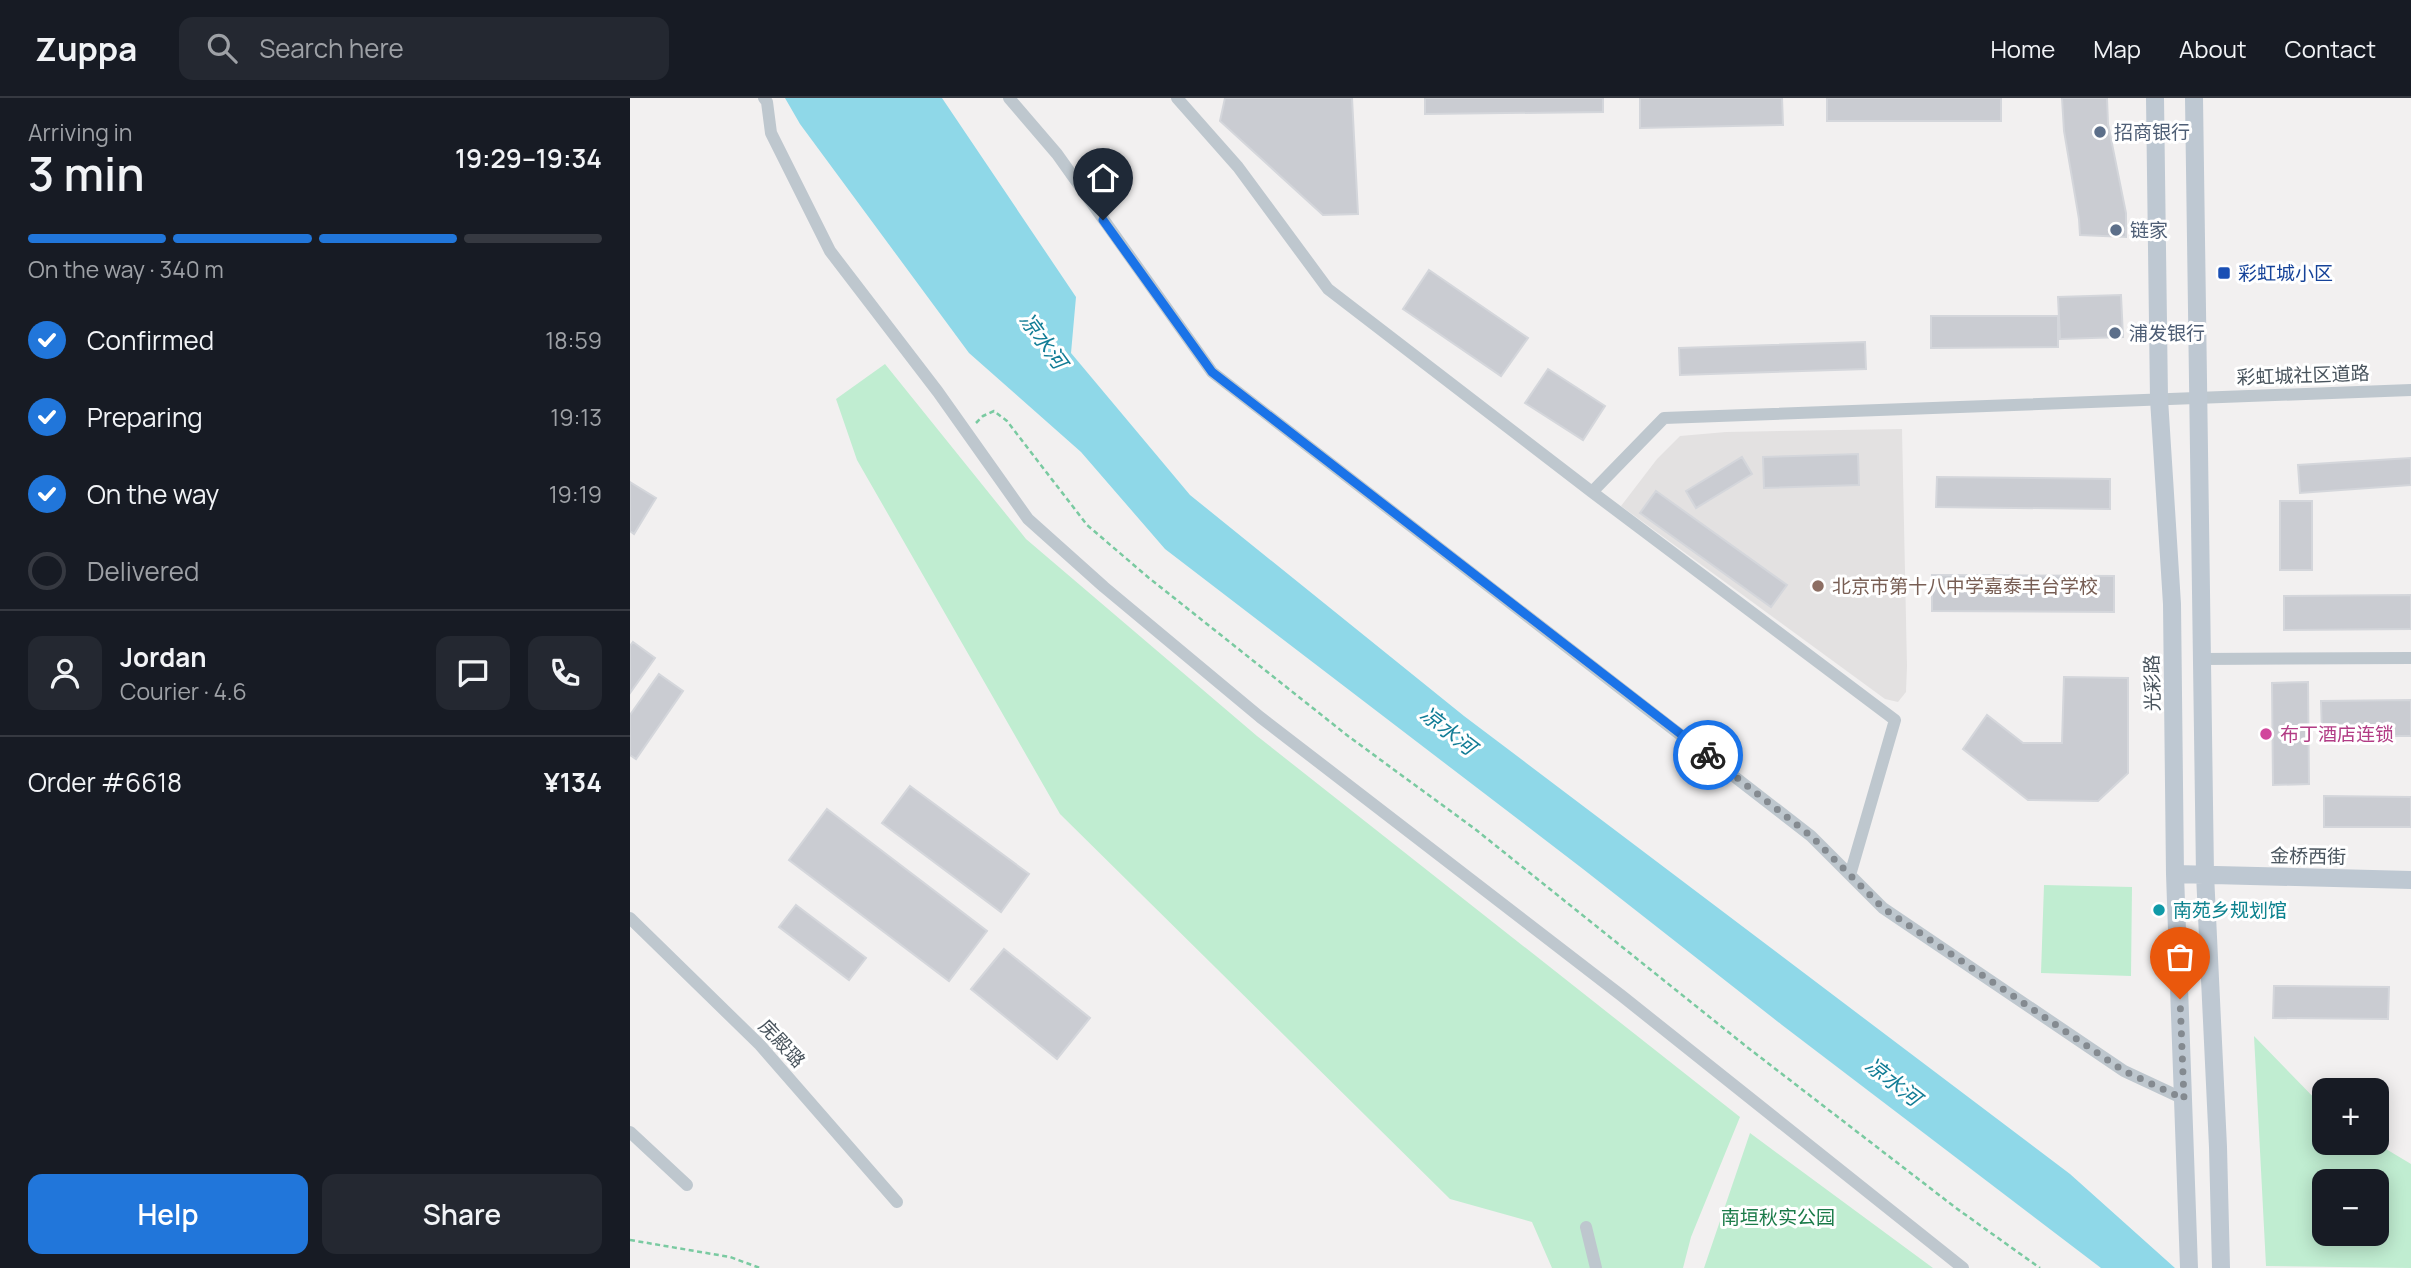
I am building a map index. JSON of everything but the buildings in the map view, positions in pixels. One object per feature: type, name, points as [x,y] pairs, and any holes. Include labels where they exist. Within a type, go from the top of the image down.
[{"type":"main road","name":"光彩路","points":[[2155,98],[2159,400],[2172,604],[2175,874],[2189,1268]]},
{"type":"main road","points":[[2193,98],[2204,874],[2218,1147],[2221,1268]]},
{"type":"main road","name":"金桥西街","points":[[2175,874],[2411,880]]},
{"type":"street","points":[[764,98],[767,102],[771,133],[830,251],[1028,519],[1104,587],[1260,717],[1622,996],[1964,1268]]},
{"type":"street","points":[[1009,98],[1056,155],[1212,372],[1801,827],[1883,908],[2124,1071],[2184,1099]]},
{"type":"street","points":[[1177,98],[1238,167],[1328,289],[1895,720],[1850,875]]},
{"type":"street","name":"彩虹城社区道路","points":[[1592,492],[1664,418],[2411,390]]},
{"type":"street","points":[[2201,659],[2411,658]]},
{"type":"street","name":"庑殿璐","points":[[630,918],[760,1045],[897,1202]]},
{"type":"street","points":[[630,1132],[687,1185]]},
{"type":"street","points":[[1586,1227],[1596,1268]]},
{"type":"path","points":[[967,434],[982,416],[993,411],[1007,421],[1087,525],[1149,578],[1348,736],[1475,829],[1747,1047],[1956,1208],[2040,1268]]},
{"type":"path","points":[[630,1240],[730,1257],[760,1268]]},
{"type":"shaded area","name":"北京市第十八中学嘉泰丰台学校","points":[[1902,429],[1907,666],[1906,692],[1898,702],[1885,699],[1621,506],[1657,459],[1680,436],[1726,432]]},
{"type":"green space","points":[[885,364],[1026,539],[1257,736],[1740,1117],[1691,1237],[1683,1268],[1552,1268],[1532,1222],[1450,1199],[1060,814],[857,460],[836,399]]},
{"type":"green space","points":[[2044,885],[2132,887],[2131,976],[2041,973]]},
{"type":"green space","points":[[2254,1036],[2312,1096],[2312,1155],[2389,1155],[2389,1151],[2411,1164],[2411,1268],[2266,1266]]},
{"type":"green space","name":"南垣秋实公园","points":[[1750,1133],[1933,1268],[1704,1268]]},
{"type":"water","name":"凉水河","points":[[785,98],[942,98],[1076,297],[1071,353],[1190,495],[1464,716],[2070,1174],[2175,1268],[2101,1268],[1165,549],[1081,452],[969,353],[800,124]]},
{"type":"way so far","points":[[1708,755],[1811,836],[1883,908],[2124,1071],[2184,1099],[2180,999]]},
{"type":"place","name":"招商银行","points":[[2100,132]]},
{"type":"place","name":"链家","points":[[2116,230]]},
{"type":"place","name":"彩虹城小区","points":[[2224,273]]},
{"type":"place","name":"浦发银行","points":[[2115,333]]},
{"type":"place","name":"北京市第十八中学嘉泰丰台学校","points":[[1818,586]]},
{"type":"place","name":"布丁酒店连锁","points":[[2266,734]]},
{"type":"place","name":"南苑乡规划馆","points":[[2159,910]]},
{"type":"route","points":[[1103,220],[1212,372],[1708,755]]}]
